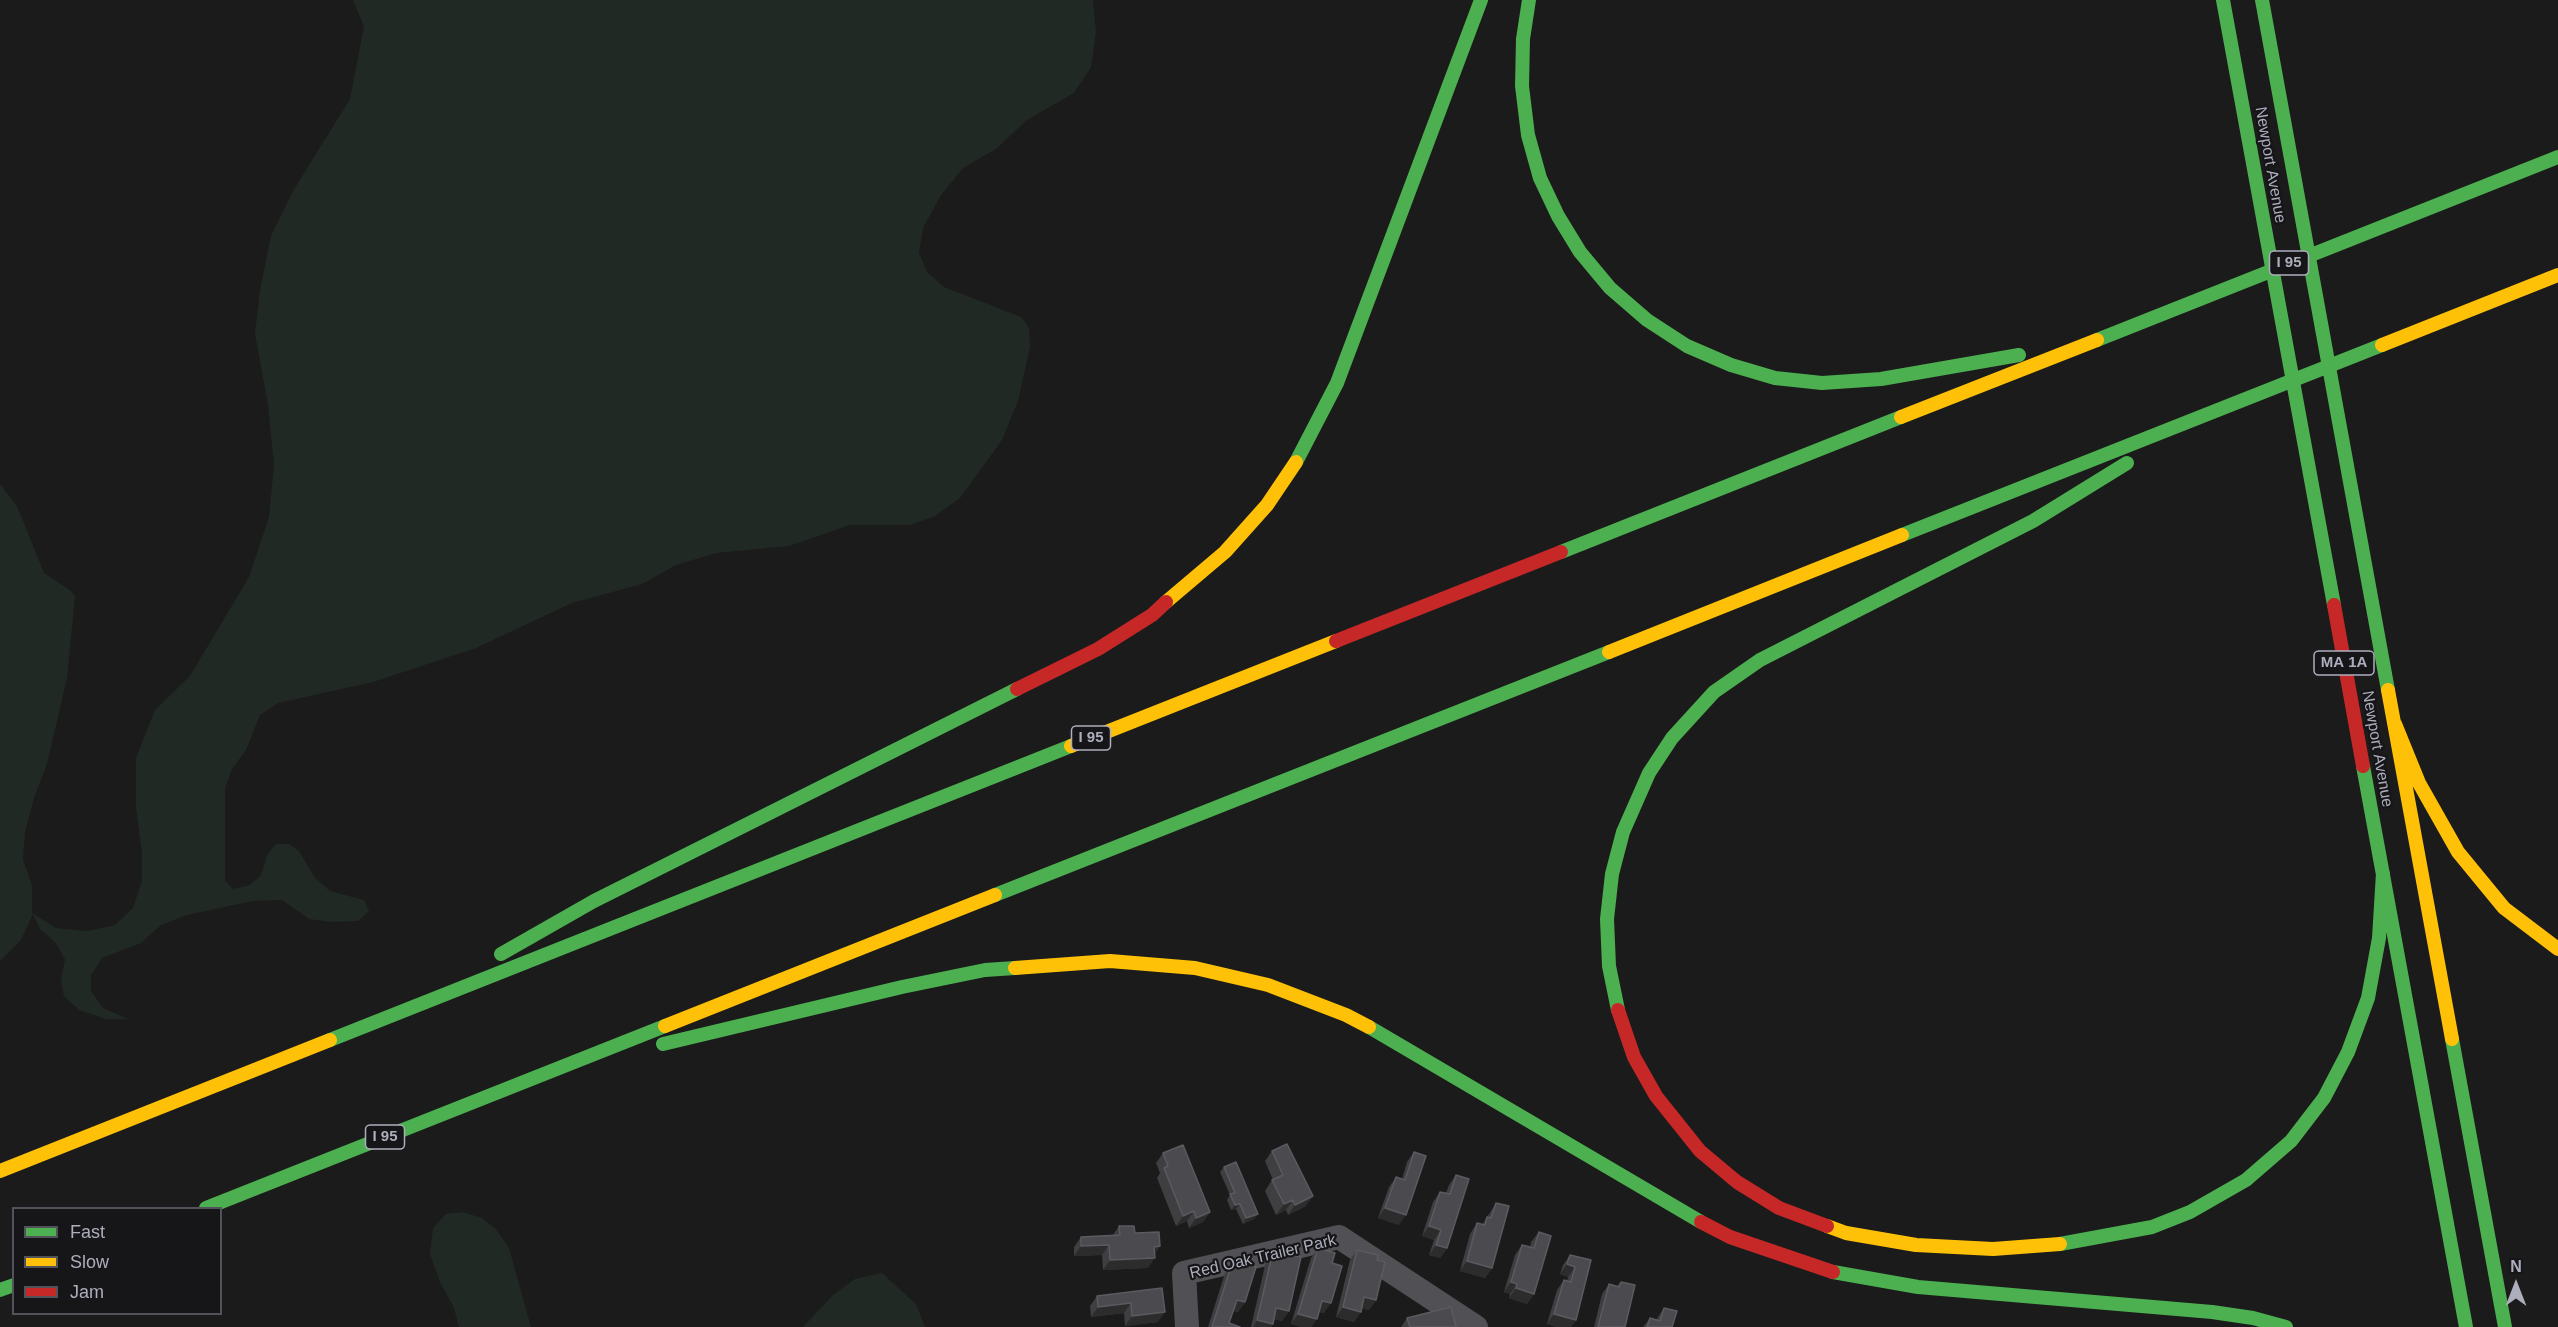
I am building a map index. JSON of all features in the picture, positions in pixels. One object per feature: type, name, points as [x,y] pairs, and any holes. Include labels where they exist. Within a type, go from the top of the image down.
[{"type":"main road","points":[[402,1011],[594,901],[1098,649],[1152,615],[1201,575],[1267,505],[1288,475],[1322,415],[1354,341],[1481,0]]},
{"type":"main road","points":[[1529,0],[1523,39],[1522,86],[1528,135],[1544,188],[1568,234],[1594,270],[1629,305],[1667,334],[1708,356],[1731,365],[1775,378],[1822,383],[1881,379],[2086,343]]},
{"type":"main road","name":"Newport Avenue","points":[[2223,0],[2466,1327]]},
{"type":"main road","name":"Newport Avenue","points":[[2262,0],[2505,1327]]},
{"type":"main road","points":[[2482,187],[2558,141]]},
{"type":"main road","name":"I 95","points":[[0,1171],[2558,157]]},
{"type":"main road","name":"I 95","points":[[211,1207],[2558,276]]},
{"type":"main road","points":[[2520,291],[2558,285]]},
{"type":"main road","points":[[2203,416],[2033,520],[1760,660],[1714,692],[1685,721],[1659,755],[1638,792],[1623,832],[1612,874],[1607,918],[1609,966],[1618,1013],[1634,1057],[1669,1115],[1719,1168],[1779,1208],[1825,1227],[1891,1242],[1965,1249],[2044,1247],[2130,1232],[2190,1212],[2228,1191],[2278,1153],[2313,1114],[2340,1069],[2368,998],[2379,938],[2383,873]]},
{"type":"main road","points":[[2395,724],[2432,810],[2465,862],[2504,908],[2558,949]]},
{"type":"main road","points":[[565,1065],[788,1016],[891,989],[985,970],[1110,961],[1195,968],[1268,985],[1346,1015],[1400,1043],[1682,1213],[1730,1237],[1789,1259],[1852,1277],[1918,1287],[2222,1313],[2286,1327]]},
{"type":"street","name":"Red Oak Trailer Park","points":[[1187,1327],[1184,1273],[1339,1237],[1476,1327]]},
{"type":"shaded area","points":[[353,0],[1093,0],[1096,32],[1091,67],[1074,93],[1027,120],[996,149],[963,168],[941,195],[923,228],[919,253],[927,272],[944,287],[1021,317],[1029,328],[1030,347],[1018,401],[1002,440],[960,498],[935,516],[910,525],[850,525],[789,546],[716,553],[676,565],[642,584],[572,603],[476,648],[373,682],[278,703],[260,715],[246,750],[232,769],[225,788],[225,881],[233,889],[250,885],[261,875],[267,855],[276,844],[289,844],[299,851],[315,878],[330,891],[364,900],[369,911],[358,921],[331,922],[309,919],[282,900],[253,901],[187,915],[161,925],[141,943],[102,958],[91,975],[91,991],[103,1008],[128,1019],[106,1019],[79,1010],[64,996],[61,980],[65,959],[55,942],[40,929],[33,914],[21,940],[0,961],[0,484],[17,506],[44,573],[70,590],[75,596],[67,678],[47,764],[34,798],[25,832],[23,860],[32,885],[32,913],[56,928],[87,931],[115,925],[133,908],[142,881],[142,854],[136,808],[136,758],[155,710],[190,676],[249,577],[269,517],[274,465],[268,405],[255,334],[260,290],[271,236],[293,191],[350,99],[364,26]]},
{"type":"shaded area","points":[[463,1212],[482,1218],[496,1229],[509,1248],[531,1327],[459,1327],[454,1308],[440,1282],[430,1254],[433,1228],[446,1214]]},
{"type":"shaded area","points":[[882,1273],[916,1304],[925,1327],[803,1327],[833,1295],[855,1279]]},
{"type":"building","points":[[1287,1144],[1313,1196],[1295,1205],[1293,1200],[1284,1204],[1272,1180],[1283,1175],[1272,1151]]},
{"type":"building","points":[[1183,1145],[1210,1212],[1196,1218],[1194,1211],[1183,1216],[1164,1168],[1168,1166],[1163,1153]]},
{"type":"building","points":[[1414,1152],[1426,1156],[1406,1215],[1385,1208],[1396,1177],[1405,1180]]},
{"type":"building","points":[[1236,1162],[1258,1214],[1246,1218],[1240,1204],[1235,1205],[1230,1194],[1235,1193],[1224,1167]]},
{"type":"building","points":[[1456,1175],[1469,1179],[1447,1248],[1436,1245],[1441,1230],[1429,1226],[1440,1192],[1450,1194]]},
{"type":"building","points":[[1496,1203],[1509,1206],[1492,1268],[1467,1261],[1477,1223],[1485,1225],[1487,1217],[1491,1218]]},
{"type":"building","points":[[1119,1226],[1134,1226],[1135,1233],[1159,1232],[1160,1246],[1154,1247],[1155,1258],[1110,1260],[1109,1245],[1081,1246],[1081,1237],[1120,1235]]},
{"type":"building","points":[[1539,1232],[1551,1236],[1534,1294],[1516,1288],[1517,1284],[1511,1282],[1522,1245],[1534,1248]]},
{"type":"building","points":[[1318,1248],[1335,1253],[1332,1263],[1342,1266],[1331,1303],[1322,1301],[1317,1319],[1298,1314]]},
{"type":"building","points":[[1357,1250],[1378,1255],[1377,1260],[1385,1262],[1376,1300],[1364,1297],[1361,1312],[1343,1307]]},
{"type":"building","points":[[1273,1251],[1301,1257],[1289,1311],[1276,1308],[1273,1324],[1257,1320]]},
{"type":"building","points":[[1570,1255],[1591,1260],[1576,1320],[1554,1314],[1564,1280],[1571,1282],[1575,1267],[1567,1264]]},
{"type":"building","points":[[1233,1260],[1256,1267],[1245,1302],[1237,1300],[1229,1323],[1240,1327],[1212,1327]]},
{"type":"building","points":[[1621,1282],[1635,1285],[1625,1327],[1598,1327],[1609,1284],[1619,1287]]},
{"type":"building","points":[[1162,1288],[1165,1312],[1132,1316],[1131,1303],[1098,1307],[1097,1296]]},
{"type":"building","points":[[1451,1307],[1456,1327],[1410,1327],[1407,1318]]},
{"type":"building","points":[[1664,1308],[1677,1311],[1672,1327],[1647,1327],[1650,1318],[1660,1321]]},
{"type":"traffic: fast","points":[[1296,462],[1337,383],[1481,0]]},
{"type":"traffic: fast","points":[[1529,0],[1523,39],[1522,86],[1528,135],[1540,178],[1558,216],[1580,252],[1610,288],[1647,320],[1687,346],[1731,365],[1775,378],[1822,383],[1881,379],[2019,355]]},
{"type":"traffic: fast","points":[[2223,0],[2334,605]]},
{"type":"traffic: fast","points":[[2262,0],[2388,690]]},
{"type":"traffic: fast","points":[[2097,340],[2558,157]]},
{"type":"traffic: fast","points":[[1902,535],[2382,345]]},
{"type":"traffic: fast","points":[[1561,552],[1901,417]]},
{"type":"traffic: fast","points":[[1618,1010],[1609,966],[1607,919],[1612,874],[1623,832],[1649,773],[1672,738],[1714,692],[1760,660],[2033,521],[2127,463]]},
{"type":"traffic: fast","points":[[995,895],[1609,652]]},
{"type":"traffic: fast","points":[[501,954],[594,901],[1017,689]]},
{"type":"traffic: fast","points":[[330,1040],[1071,746]]},
{"type":"traffic: fast","points":[[2363,766],[2466,1327]]},
{"type":"traffic: fast","points":[[2060,1244],[2152,1227],[2190,1212],[2246,1180],[2291,1141],[2324,1098],[2348,1052],[2368,998],[2379,938],[2383,873]]},
{"type":"traffic: fast","points":[[663,1044],[902,987],[985,970],[1015,968]]},
{"type":"traffic: fast","points":[[209,1207],[665,1026]]},
{"type":"traffic: fast","points":[[1369,1027],[1701,1222]]},
{"type":"traffic: fast","points":[[2452,1039],[2505,1327]]},
{"type":"traffic: fast","points":[[1833,1272],[1918,1287],[2212,1312],[2253,1318],[2286,1327]]},
{"type":"traffic: fast","points":[[0,1290],[12,1286]]},
{"type":"traffic: slow","points":[[2382,345],[2558,275]]},
{"type":"traffic: slow","points":[[1901,417],[2097,340]]},
{"type":"traffic: slow","points":[[1166,602],[1225,552],[1267,505],[1296,462]]},
{"type":"traffic: slow","points":[[1609,652],[1902,535]]},
{"type":"traffic: slow","points":[[1071,746],[1336,641]]},
{"type":"traffic: slow","points":[[2388,690],[2452,1039]]},
{"type":"traffic: slow","points":[[2395,724],[2419,783],[2458,852],[2504,908],[2558,949]]},
{"type":"traffic: slow","points":[[665,1026],[995,895]]},
{"type":"traffic: slow","points":[[1015,968],[1110,961],[1195,968],[1268,985],[1346,1015],[1369,1027]]},
{"type":"traffic: slow","points":[[0,1171],[330,1040]]},
{"type":"traffic: slow","points":[[1827,1226],[1846,1233],[1916,1245],[1993,1249],[2060,1244]]},
{"type":"traffic: jam","points":[[1336,641],[1561,552]]},
{"type":"traffic: jam","points":[[1017,689],[1098,649],[1152,615],[1166,602]]},
{"type":"traffic: jam","points":[[2334,605],[2363,766]]},
{"type":"traffic: jam","points":[[1618,1010],[1634,1057],[1656,1096],[1700,1151],[1737,1182],[1779,1208],[1827,1226]]},
{"type":"traffic: jam","points":[[1701,1222],[1730,1237],[1833,1272]]}]
